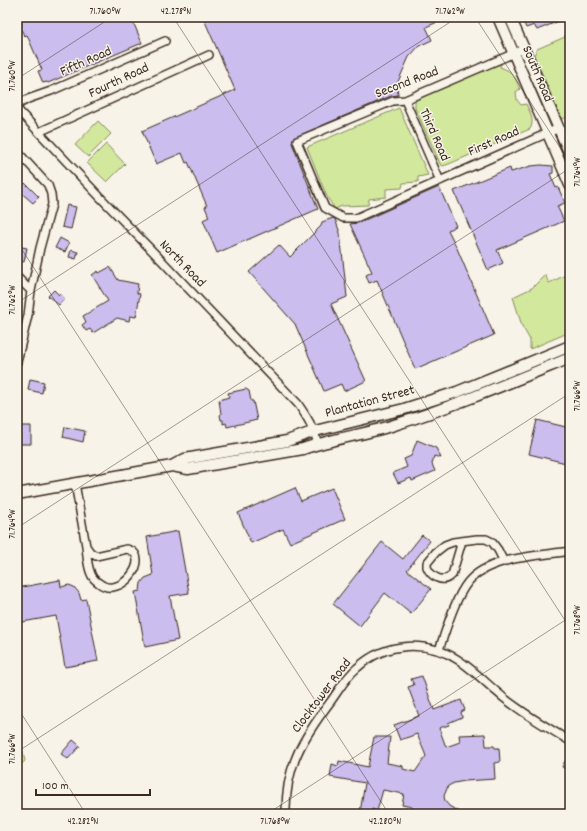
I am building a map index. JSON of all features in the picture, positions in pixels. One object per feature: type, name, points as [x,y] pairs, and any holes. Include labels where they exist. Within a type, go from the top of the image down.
[{"type":"main road","name":"South Road","points":[[498,17],[570,186]]},
{"type":"main road","name":"South Road","points":[[510,17],[570,154]]},
{"type":"main road","name":"Plantation Street","points":[[17,494],[172,466],[185,459],[287,441],[315,432],[394,412],[438,398],[570,346]]},
{"type":"main road","name":"Plantation Street","points":[[172,466],[188,469],[303,449],[391,426],[488,392],[570,358]]},
{"type":"street","name":"Fifth Road","points":[[17,105],[165,41]]},
{"type":"street","name":"Second Road","points":[[440,181],[356,218],[343,218],[325,208],[297,141],[393,101],[405,100],[524,49]]},
{"type":"street","name":"Fourth Road","points":[[39,132],[209,55]]},
{"type":"street","name":"Third Road","points":[[405,100],[440,181]]},
{"type":"street","name":"North Road","points":[[17,109],[298,404],[315,432],[318,444]]},
{"type":"street","name":"First Road","points":[[440,181],[559,128]]},
{"type":"street","points":[[17,152],[48,185],[52,204],[40,248],[31,291],[28,315],[17,362]]},
{"type":"street","points":[[17,277],[31,291]]},
{"type":"street","points":[[75,483],[91,576],[100,585],[109,588],[126,581],[134,570],[138,559],[132,550],[127,549],[96,556],[90,552],[86,546]]},
{"type":"street","points":[[462,541],[451,576],[442,579],[432,575],[427,567],[428,563],[436,552],[448,544],[462,541],[483,539],[489,540],[498,550],[504,562]]},
{"type":"street","points":[[439,650],[456,604],[468,582],[481,571],[504,562],[570,551]]},
{"type":"street","name":"Clocktower Road","points":[[286,814],[288,784],[300,747],[309,731],[356,668],[374,655],[393,649],[414,646],[439,650],[466,666],[517,708],[570,741]]},
{"type":"green space","points":[[565,35],[570,35],[570,115],[563,119],[561,118],[534,55],[537,49],[565,37]]},
{"type":"green space","points":[[501,64],[500,67],[513,75],[520,89],[516,92],[517,100],[521,105],[526,104],[529,110],[532,120],[530,129],[443,166],[440,164],[415,108],[417,98]]},
{"type":"green space","points":[[399,108],[428,175],[418,177],[418,182],[403,183],[402,188],[386,189],[386,197],[369,199],[368,205],[342,206],[335,209],[327,197],[307,147]]},
{"type":"green space","points":[[98,121],[111,134],[88,157],[75,145]]},
{"type":"green space","points":[[106,144],[125,164],[107,182],[87,163]]},
{"type":"green space","points":[[570,273],[570,332],[530,349],[530,340],[522,326],[513,297],[532,288],[545,275],[549,283]]},
{"type":"green space","points":[[17,729],[25,761],[17,768]]},
{"type":"building","points":[[19,17],[131,17],[142,43],[48,83],[43,83],[38,71],[42,70],[27,35],[24,36],[20,26],[22,25]]},
{"type":"building","points":[[203,17],[449,17],[426,27],[432,40],[419,46],[409,57],[397,84],[398,95],[391,96],[293,138],[292,143],[318,209],[217,253],[203,220],[209,217],[205,207],[207,206],[188,162],[186,163],[182,153],[156,164],[142,131],[235,90]]},
{"type":"building","points":[[521,17],[569,17],[537,30],[534,25],[526,28]]},
{"type":"building","points":[[531,166],[553,166],[553,173],[550,174],[565,203],[557,206],[564,221],[497,250],[503,263],[488,270],[454,191],[510,168],[511,172]]},
{"type":"building","points":[[25,183],[39,197],[33,203],[18,190]]},
{"type":"building","points":[[439,187],[456,226],[448,230],[494,335],[415,369],[377,280],[369,283],[366,275],[372,272],[350,224],[358,223]]},
{"type":"building","points":[[67,205],[76,207],[71,229],[62,227]]},
{"type":"building","points":[[333,218],[335,219],[340,233],[347,297],[331,304],[366,381],[344,391],[341,384],[324,391],[295,324],[249,272],[279,245],[290,257],[321,226],[322,222]]},
{"type":"building","points":[[60,238],[69,243],[65,252],[55,248]]},
{"type":"building","points":[[17,246],[27,248],[24,262],[17,260]]},
{"type":"building","points":[[71,250],[78,252],[76,259],[69,257]]},
{"type":"building","points":[[110,267],[118,280],[138,284],[137,293],[140,294],[136,317],[130,316],[129,321],[117,318],[93,333],[90,329],[86,331],[82,325],[86,322],[83,316],[108,301],[92,275],[98,271],[99,273]]},
{"type":"building","points":[[54,290],[65,298],[59,305],[48,296]]},
{"type":"building","points":[[30,379],[44,382],[42,393],[28,390]]},
{"type":"building","points":[[246,389],[249,391],[251,401],[253,401],[257,420],[227,427],[226,423],[223,424],[223,420],[221,420],[219,400],[229,397],[228,393]]},
{"type":"building","points":[[537,420],[570,428],[570,464],[529,454]]},
{"type":"building","points":[[21,426],[31,426],[31,444],[20,444],[18,430],[21,430]]},
{"type":"building","points":[[65,427],[85,431],[83,442],[63,437]]},
{"type":"building","points":[[417,440],[436,448],[441,458],[434,456],[432,464],[435,471],[412,481],[411,478],[398,483],[393,473],[407,467],[404,459],[411,456]]},
{"type":"building","points":[[295,488],[301,501],[332,488],[345,519],[290,543],[283,529],[251,543],[238,513]]},
{"type":"building","points":[[178,531],[189,593],[170,596],[178,640],[145,647],[135,592],[140,591],[141,583],[145,578],[153,575],[147,537]]},
{"type":"building","points":[[422,535],[430,541],[407,570],[431,589],[411,614],[385,593],[360,626],[333,604],[382,542],[403,559]]},
{"type":"building","points":[[60,580],[61,587],[69,585],[74,587],[79,593],[81,600],[86,599],[98,661],[65,667],[56,616],[17,623],[17,588]]},
{"type":"building","points":[[422,676],[434,710],[461,700],[465,710],[461,712],[462,717],[448,723],[449,725],[439,728],[446,747],[460,742],[459,735],[485,734],[486,746],[494,746],[495,748],[499,748],[500,762],[494,763],[495,779],[465,781],[448,786],[444,796],[445,801],[449,806],[463,814],[416,814],[412,807],[402,805],[404,794],[383,790],[377,811],[372,809],[371,814],[360,812],[365,783],[330,777],[332,764],[338,766],[339,761],[368,767],[374,737],[390,737],[387,763],[403,766],[403,769],[415,772],[426,756],[417,734],[400,740],[394,725],[419,716],[408,687],[414,685],[411,679]]},
{"type":"building","points":[[73,740],[80,746],[68,759],[61,754]]},
{"type":"building","points":[[565,761],[570,764],[570,771],[562,767]]}]
